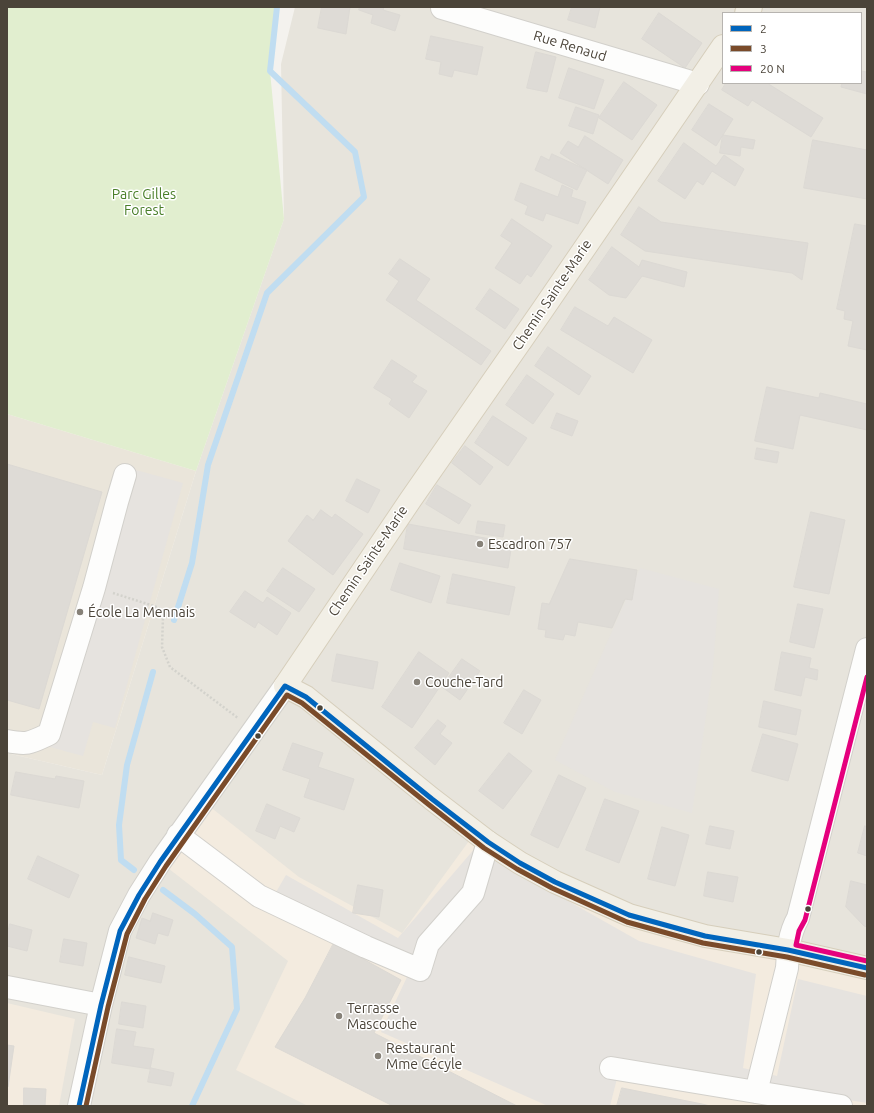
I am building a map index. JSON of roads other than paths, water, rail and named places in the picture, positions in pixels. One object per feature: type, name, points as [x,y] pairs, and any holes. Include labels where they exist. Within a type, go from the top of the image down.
[{"type":"main road","name":"Chemin Sainte-Marie","points":[[285,686],[410,499],[541,312],[722,48]]},
{"type":"main road","points":[[285,686],[306,697],[432,799],[488,842],[520,863],[555,882],[629,915],[705,936],[788,950],[867,968]]},
{"type":"street","name":"Rue Renaud","points":[[442,8],[698,84]]},
{"type":"street","points":[[7,741],[22,744],[32,742],[49,734],[94,588],[116,502],[125,475]]},
{"type":"street","points":[[756,1092],[787,968],[788,950],[792,929],[798,918],[867,649]]},
{"type":"street","name":"Chemin Sainte-Marie","points":[[79,1106],[101,1005],[120,930],[139,895],[178,836],[285,686]]},
{"type":"street","points":[[178,836],[259,896],[366,947],[420,970],[428,944],[473,893],[488,842]]},
{"type":"street","points":[[7,987],[101,1005]]},
{"type":"street","points":[[611,1068],[840,1106]]},
{"type":"waterway","points":[[174,620],[192,563],[208,465],[267,293],[364,197],[355,152],[270,71],[277,7]]},
{"type":"waterway","points":[[134,870],[121,860],[119,825],[127,765],[153,672]]},
{"type":"waterway","points":[[163,890],[195,914],[232,947],[237,1009],[192,1106]]},
{"type":"place","name":"Escadron 757","points":[[480,544]]},
{"type":"place","name":"École La Mennais","points":[[80,612]]},
{"type":"place","name":"Couche-Tard","points":[[417,682]]},
{"type":"place","name":"Terrasse Mascouche","points":[[339,1016]]},
{"type":"place","name":"Restaurant Mme Cécyle","points":[[378,1056]]},
{"type":"park label","name":"Parc Gilles Forest","points":[[144,202]]}]
